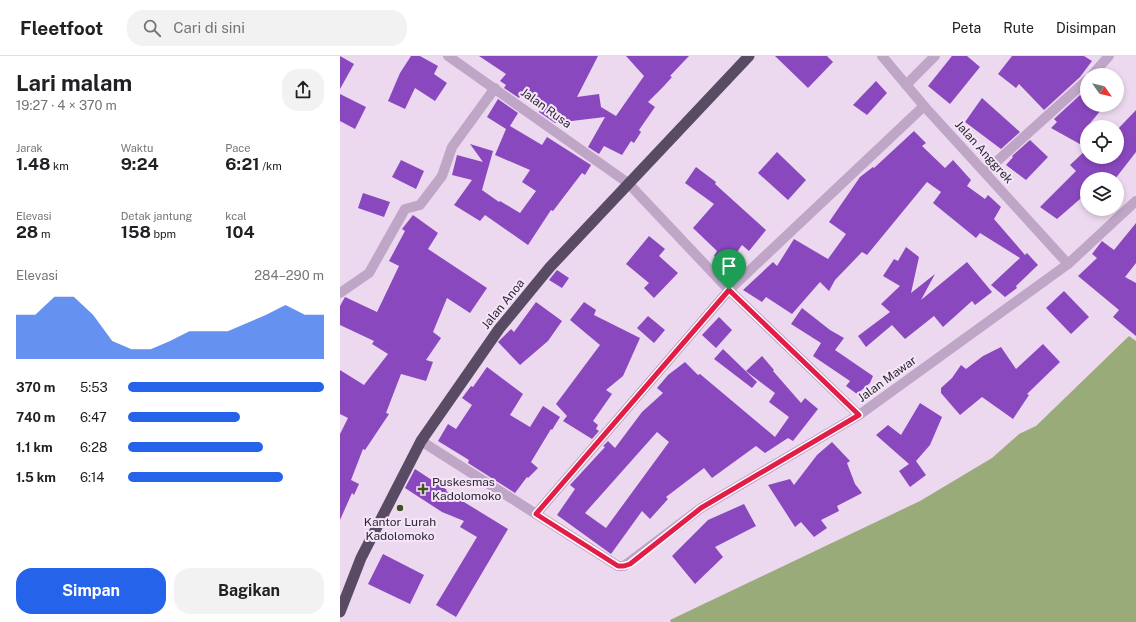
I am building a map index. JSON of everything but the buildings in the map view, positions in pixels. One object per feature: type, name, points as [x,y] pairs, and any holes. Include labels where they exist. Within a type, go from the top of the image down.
[{"type":"highway","name":"Jalan Anoa","points":[[340,612],[361,558],[421,441],[499,329],[550,267],[749,56]]},
{"type":"street","name":"Jalan Rusa","points":[[448,56],[628,183],[729,290],[859,415]]},
{"type":"street","name":"Jalan Anggrek","points":[[882,56],[924,106],[1068,264]]},
{"type":"street","points":[[906,85],[935,56]]},
{"type":"street","points":[[1098,68],[1109,56]]},
{"type":"street","points":[[985,172],[1080,86]]},
{"type":"street","points":[[340,293],[369,273],[405,209],[420,205],[442,176],[452,147],[495,88]]},
{"type":"street","points":[[421,441],[536,514],[729,290],[924,106]]},
{"type":"street","name":"Jalan Mawar","points":[[536,514],[618,566],[630,564],[701,508],[859,415],[1068,264],[1136,200]]},
{"type":"shaded area","points":[[1129,336],[1136,341],[1136,622],[671,622],[670,620],[920,501],[992,458],[1019,434],[1036,426]]},
{"type":"place","name":"Puskesmas Kadolomoko","points":[[423,489]]},
{"type":"place","name":"Kantor Lurah Kadolomoko","points":[[400,508]]},
{"type":"route","points":[[729,290],[859,415],[701,508],[630,564],[618,566],[536,514],[729,290]]}]
